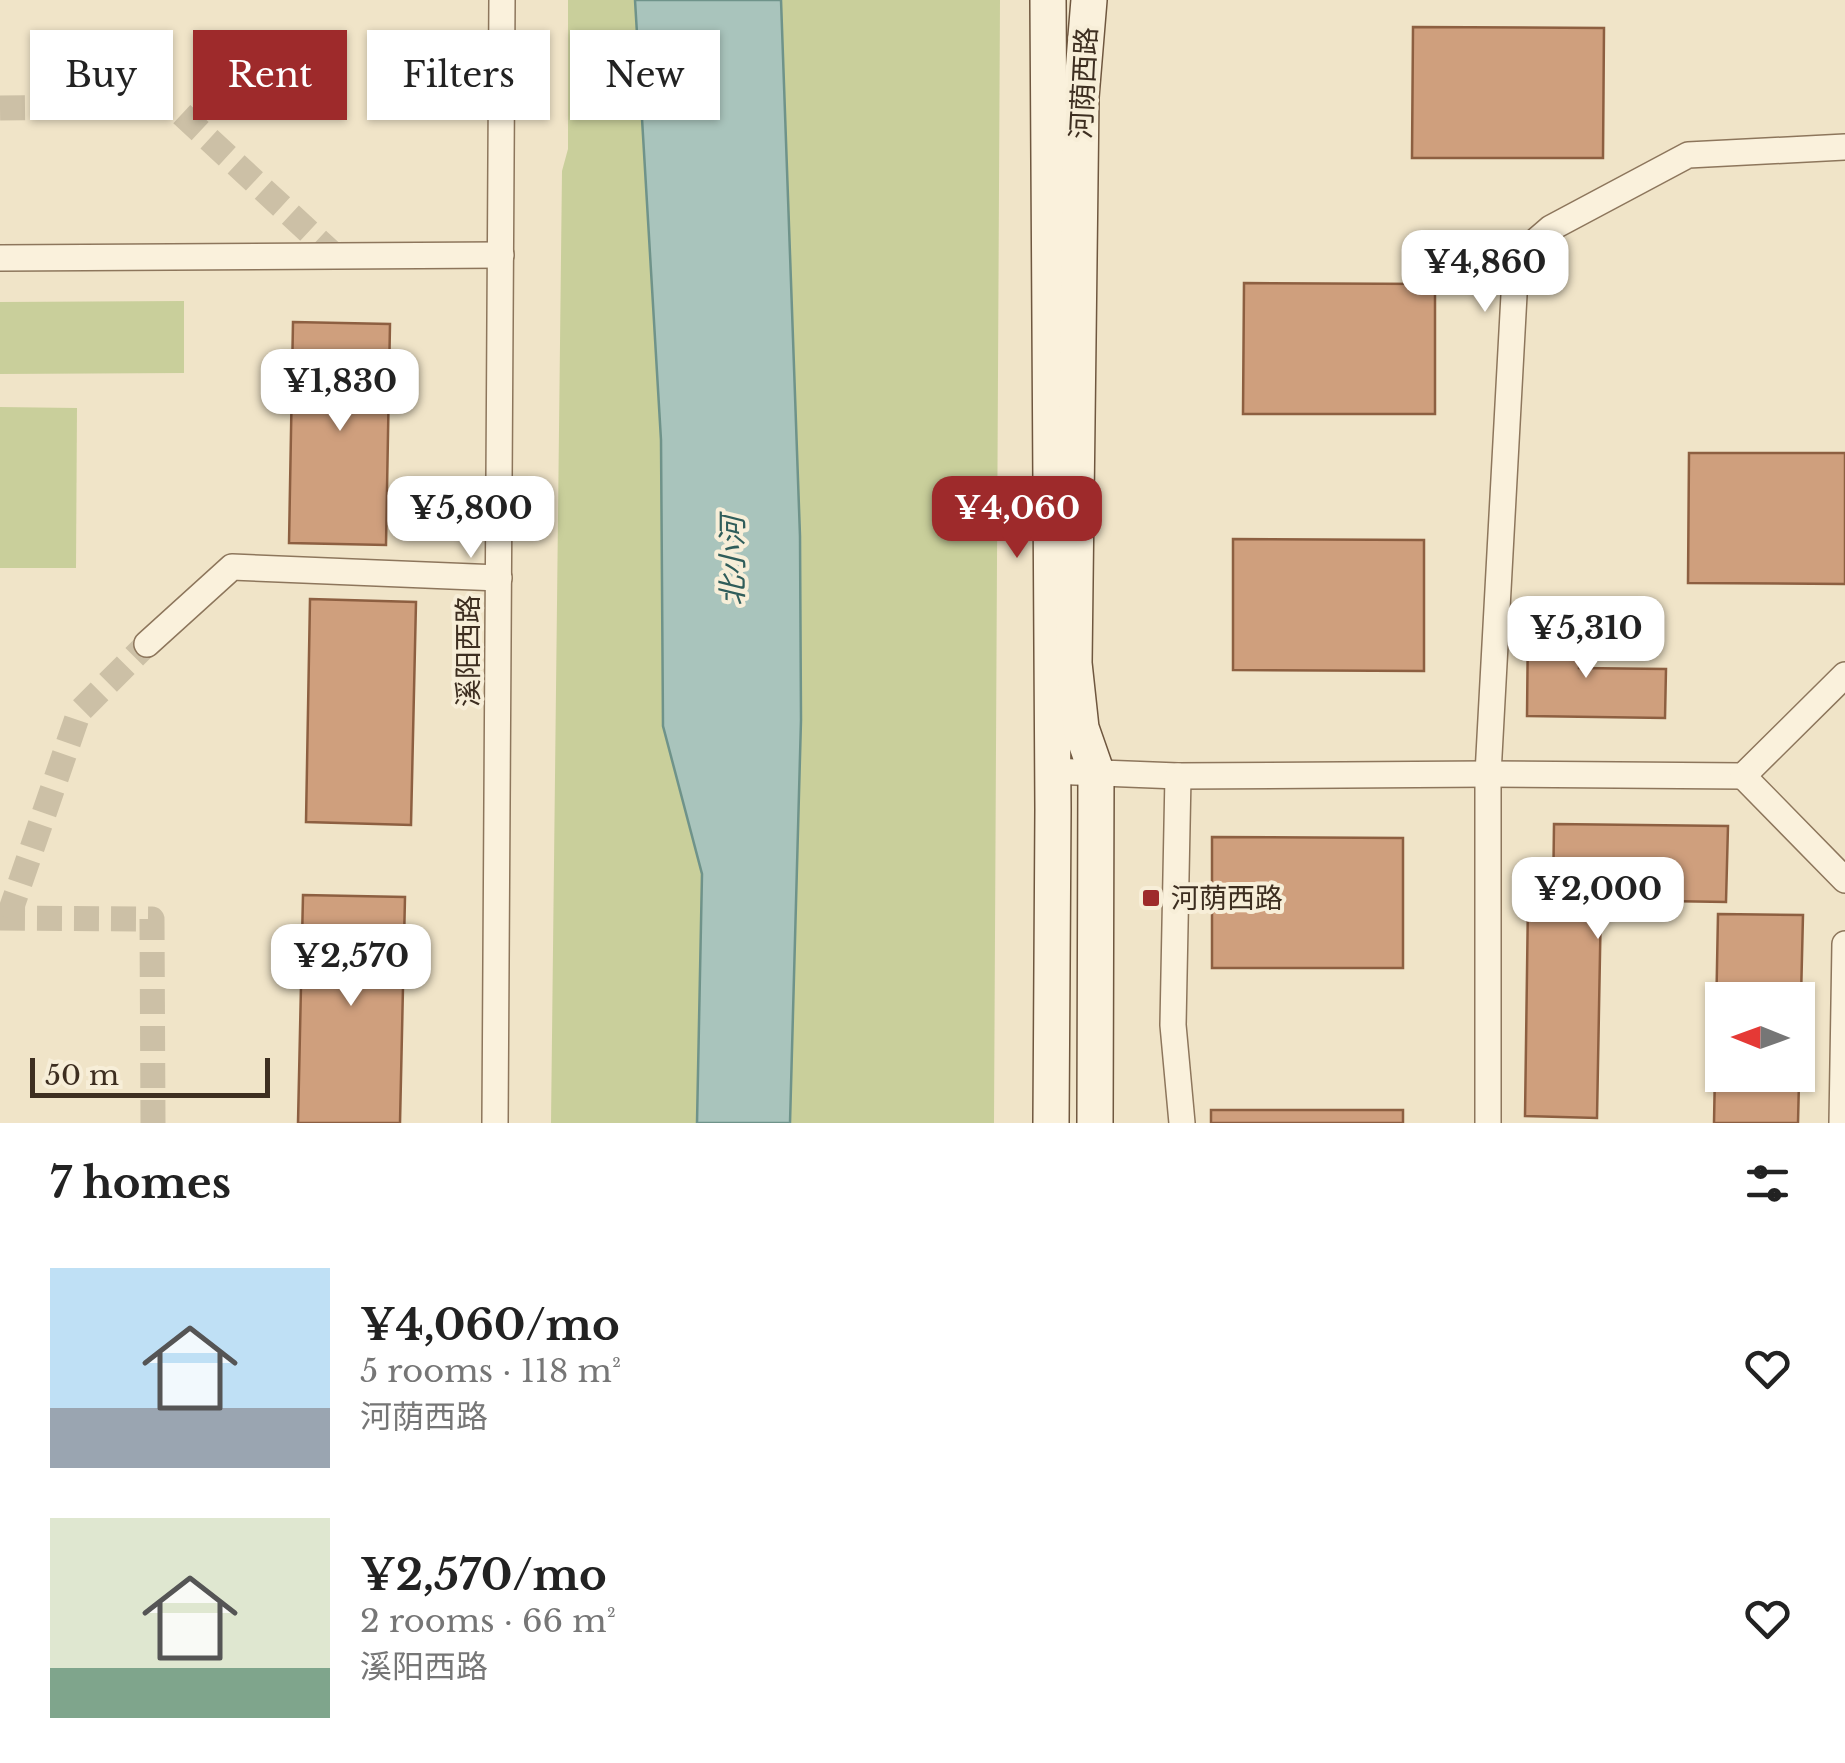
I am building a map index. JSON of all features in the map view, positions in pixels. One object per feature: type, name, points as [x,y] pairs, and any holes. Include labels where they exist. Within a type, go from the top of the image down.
[{"type":"street","name":"溪阳西路","points":[[496,1123],[502,0]]},
{"type":"street","name":"河荫西路","points":[[1048,0],[1050,1123]]},
{"type":"street","name":"河荫西路","points":[[1089,0],[1081,97],[1074,663],[1081,728],[1096,771],[1095,1123]]},
{"type":"street","points":[[1488,1123],[1488,774],[1516,258],[1551,228],[1688,155],[1845,148]]},
{"type":"street","points":[[0,258],[501,255]]},
{"type":"street","points":[[147,644],[232,567],[499,578]]},
{"type":"street","points":[[1743,776],[1845,675]]},
{"type":"street","points":[[1050,771],[1178,776],[1743,776],[1845,880]]},
{"type":"street","points":[[1178,776],[1173,1025],[1182,1123]]},
{"type":"street","points":[[1842,1123],[1845,944]]},
{"type":"green space","points":[[568,0],[1000,0],[994,1123],[551,1123],[562,171],[568,149]]},
{"type":"green space","points":[[184,301],[184,373],[0,374],[0,302]]},
{"type":"green space","points":[[0,407],[77,408],[76,568],[0,568]]},
{"type":"water","name":"北小河","points":[[635,0],[781,0],[800,536],[801,720],[790,1123],[697,1123],[702,874],[663,726],[661,440],[642,120],[720,120],[720,30],[637,30]]},
{"type":"building","points":[[1413,27],[1604,28],[1603,158],[1412,158]]},
{"type":"building","points":[[1244,283],[1435,284],[1435,414],[1243,414]]},
{"type":"building","points":[[293,322],[390,324],[386,545],[289,543]]},
{"type":"building","points":[[1689,453],[1845,453],[1845,584],[1688,583]]},
{"type":"building","points":[[1233,539],[1424,540],[1424,671],[1233,670]]},
{"type":"building","points":[[310,599],[416,602],[411,825],[306,822]]},
{"type":"building","points":[[1528,623],[1580,623],[1579,668],[1666,669],[1665,718],[1527,716]]},
{"type":"building","points":[[1554,824],[1728,826],[1726,902],[1601,900],[1597,1118],[1525,1116],[1528,901],[1553,901]]},
{"type":"building","points":[[1212,837],[1403,838],[1403,968],[1212,968]]},
{"type":"building","points":[[303,895],[405,897],[400,1123],[298,1123]]},
{"type":"building","points":[[1718,914],[1803,915],[1801,982],[1717,982]]},
{"type":"building","points":[[1715,1092],[1799,1092],[1798,1123],[1714,1123]]},
{"type":"building","points":[[1211,1110],[1403,1110],[1403,1123],[1211,1123]]},
{"type":"tunnel","points":[[0,108],[173,106],[335,256]]},
{"type":"tunnel","points":[[8,918],[79,712],[147,644]]},
{"type":"tunnel","points":[[0,918],[152,919],[153,1123]]},
{"type":"place","name":"河荫西路","points":[[1151,898]]}]
